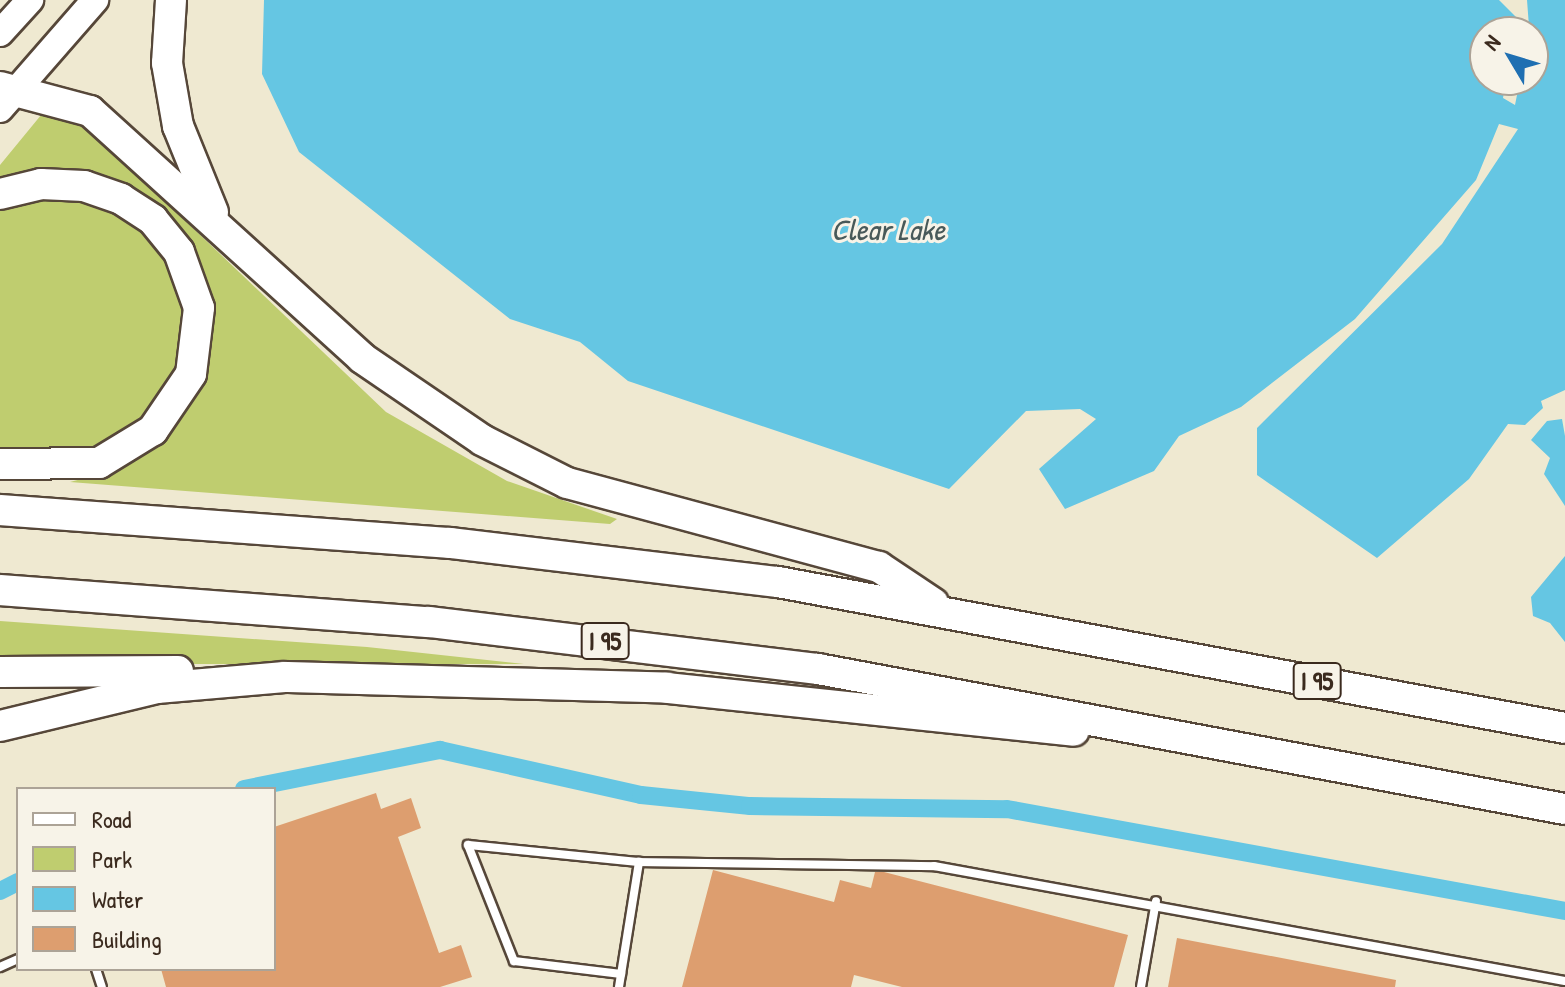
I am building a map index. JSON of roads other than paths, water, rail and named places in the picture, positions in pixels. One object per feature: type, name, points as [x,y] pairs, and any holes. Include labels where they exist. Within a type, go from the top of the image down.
[{"type":"highway","points":[[171,0],[167,63],[178,126],[215,217]]},
{"type":"highway","points":[[6,95],[90,111],[215,217],[362,358],[432,412],[495,447],[567,483],[879,567],[941,609]]},
{"type":"highway","points":[[0,194],[41,184],[84,186],[121,199],[153,220],[179,252],[199,308],[191,374],[153,430],[99,463],[0,464]]},
{"type":"highway","name":"I 95","points":[[0,510],[514,550],[941,609],[1565,728]]},
{"type":"highway","name":"I 95","points":[[0,590],[624,643],[857,675],[1565,809]]},
{"type":"highway","points":[[0,672],[667,688],[978,724],[1205,739]]},
{"type":"highway","points":[[0,726],[157,688],[285,677]]},
{"type":"main road","points":[[0,33],[30,0]]},
{"type":"main road","points":[[6,95],[95,0]]},
{"type":"lane","points":[[621,974],[514,961],[468,845],[639,862],[934,866],[1156,901],[1565,981]]},
{"type":"lane","points":[[619,987],[639,862]]},
{"type":"lane","points":[[1141,987],[1156,901]]},
{"type":"water","name":"Clear Lake","points":[[264,0],[1499,0],[1515,16],[1469,16],[1469,96],[1503,96],[1515,105],[1517,96],[1549,96],[1549,16],[1528,16],[1527,0],[1565,0],[1565,390],[1541,401],[1543,408],[1525,425],[1508,424],[1469,479],[1377,558],[1257,475],[1257,428],[1442,244],[1518,129],[1499,124],[1476,180],[1355,319],[1241,407],[1179,436],[1154,471],[1065,509],[1039,469],[1096,419],[1080,409],[1026,411],[949,489],[628,381],[580,342],[510,319],[299,152],[262,74]]},
{"type":"water","points":[[1562,419],[1565,436],[1565,506],[1544,474],[1550,458],[1531,440],[1547,421]]},
{"type":"water","points":[[1565,556],[1565,642],[1550,623],[1533,616],[1531,597]]},
{"type":"waterway","points":[[254,787],[440,750],[641,795],[750,806],[1007,809],[1565,911]]},
{"type":"waterway","points":[[0,891],[16,883]]}]
